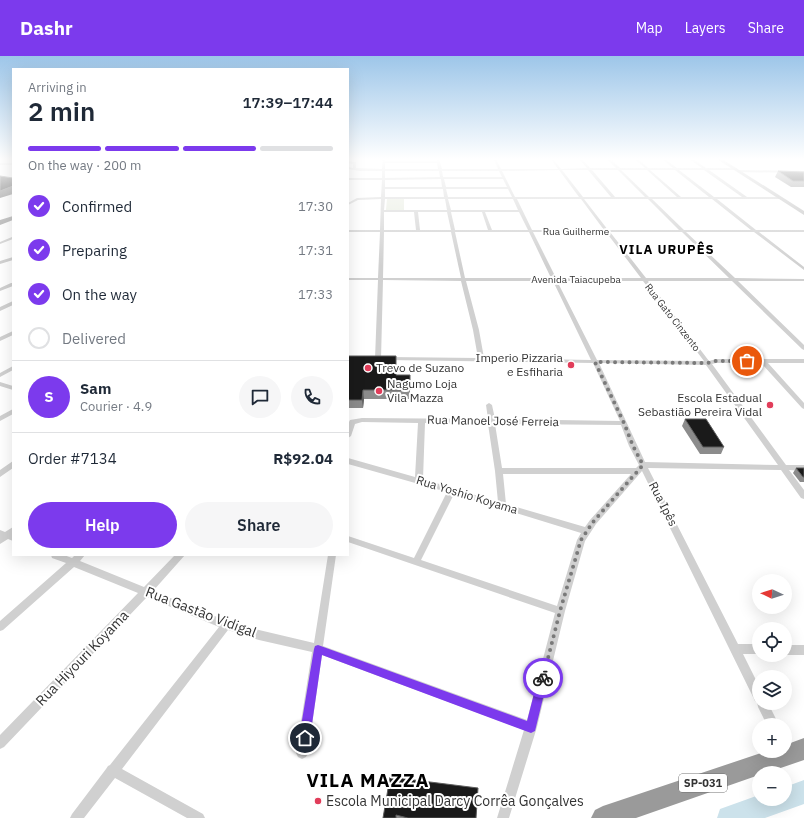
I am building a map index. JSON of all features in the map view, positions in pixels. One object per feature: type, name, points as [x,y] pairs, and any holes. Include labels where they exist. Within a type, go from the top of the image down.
[{"type":"highway","points":[[0,222],[12,218]]},
{"type":"highway","name":"SP-031","points":[[603,818],[772,758]]},
{"type":"street","points":[[383,195],[375,359],[708,363],[716,361],[804,361]]},
{"type":"street","points":[[445,195],[476,330],[481,360]]},
{"type":"street","name":"Rua Ipês","points":[[512,195],[624,423],[641,468],[752,682]]},
{"type":"street","name":"Rua Gato Cinzento","points":[[578,195],[708,363],[804,496]]},
{"type":"street","points":[[611,195],[614,198]]},
{"type":"street","points":[[644,195],[804,348]]},
{"type":"street","points":[[676,195],[680,198]]},
{"type":"street","points":[[709,195],[804,269]]},
{"type":"street","points":[[741,195],[746,198]]},
{"type":"street","points":[[775,195],[804,213]]},
{"type":"street","points":[[349,203],[357,199],[364,198],[780,198]]},
{"type":"street","points":[[382,211],[521,211]]},
{"type":"street","points":[[416,211],[418,231]]},
{"type":"street","points":[[483,211],[490,230]]},
{"type":"street","name":"Rua Guilherme","points":[[349,232],[454,230],[804,231]]},
{"type":"street","points":[[0,243],[12,238]]},
{"type":"street","points":[[0,264],[12,258]]},
{"type":"street","name":"Avenida Taiacupeba","points":[[349,279],[463,278],[804,280]]},
{"type":"street","points":[[0,285],[10,287]]},
{"type":"street","points":[[0,290],[10,287]]},
{"type":"street","points":[[0,309],[12,303]]},
{"type":"street","points":[[0,339],[12,333]]},
{"type":"street","points":[[762,361],[804,407]]},
{"type":"street","points":[[0,376],[12,369]]},
{"type":"street","points":[[0,384],[12,388]]},
{"type":"street","points":[[489,405],[499,471],[502,506]]},
{"type":"street","points":[[0,419],[12,412]]},
{"type":"street","name":"Rua Manoel José Ferreia","points":[[349,432],[352,422],[362,420],[624,423]]},
{"type":"street","points":[[419,480],[422,420]]},
{"type":"street","name":"Rua Yoshio Koyama","points":[[349,461],[419,480],[586,531]]},
{"type":"street","points":[[0,474],[12,465]]},
{"type":"street","points":[[499,471],[641,468],[804,468]]},
{"type":"street","points":[[503,818],[531,727],[560,611],[581,540],[586,531],[641,468]]},
{"type":"street","points":[[416,562],[452,491]]},
{"type":"street","points":[[349,539],[560,611]]},
{"type":"street","name":"Rua Gastão Vidigal","points":[[58,556],[226,624],[318,649],[531,727]]},
{"type":"street","points":[[0,627],[80,556]]},
{"type":"street","name":"Rua Hiyouri Koyama","points":[[0,743],[180,556]]},
{"type":"street","points":[[302,753],[332,556]]},
{"type":"street","points":[[76,818],[226,624]]},
{"type":"street","points":[[736,649],[752,649]]},
{"type":"street","points":[[792,650],[804,650]]},
{"type":"street","points":[[112,770],[200,818]]},
{"type":"shaded area","points":[[387,199],[404,199],[404,210],[386,210]]},
{"type":"building","name":"Nagumo Loja Vila Mazza","points":[[349,356],[396,356],[396,375],[410,375],[410,390],[363,390],[362,400],[349,400]]},
{"type":"building","points":[[685,419],[706,419],[724,447],[703,447]]},
{"type":"building","points":[[796,468],[804,468],[804,477],[803,477]]},
{"type":"building","points":[[390,777],[478,788],[476,818],[408,818],[396,815],[396,818],[383,818]]},
{"type":"waterway","points":[[792,796],[804,792]]},
{"type":"waterway","points":[[729,818],[764,806]]},
{"type":"way so far","points":[[543,678],[560,611],[581,540],[593,522],[643,465],[595,362],[708,363],[716,361],[747,361]]},
{"type":"place","name":"Imperio Pizzaria e Esfiharia","points":[[571,365]]},
{"type":"place","name":"Trevo de Suzano","points":[[368,368]]},
{"type":"place","name":"Nagumo Loja Vila Mazza","points":[[379,391]]},
{"type":"place","name":"Escola Estadual Sebastião Pereira Vidal","points":[[770,405]]},
{"type":"place","name":"Escola Municipal Darcy Corrêa Gonçalves","points":[[318,801]]},
{"type":"district","name":"VILA URUPÊS","points":[[667,249]]},
{"type":"district","name":"VILA MAZZA","points":[[368,780]]},
{"type":"route","points":[[305,738],[318,649],[531,727],[543,678]]}]
